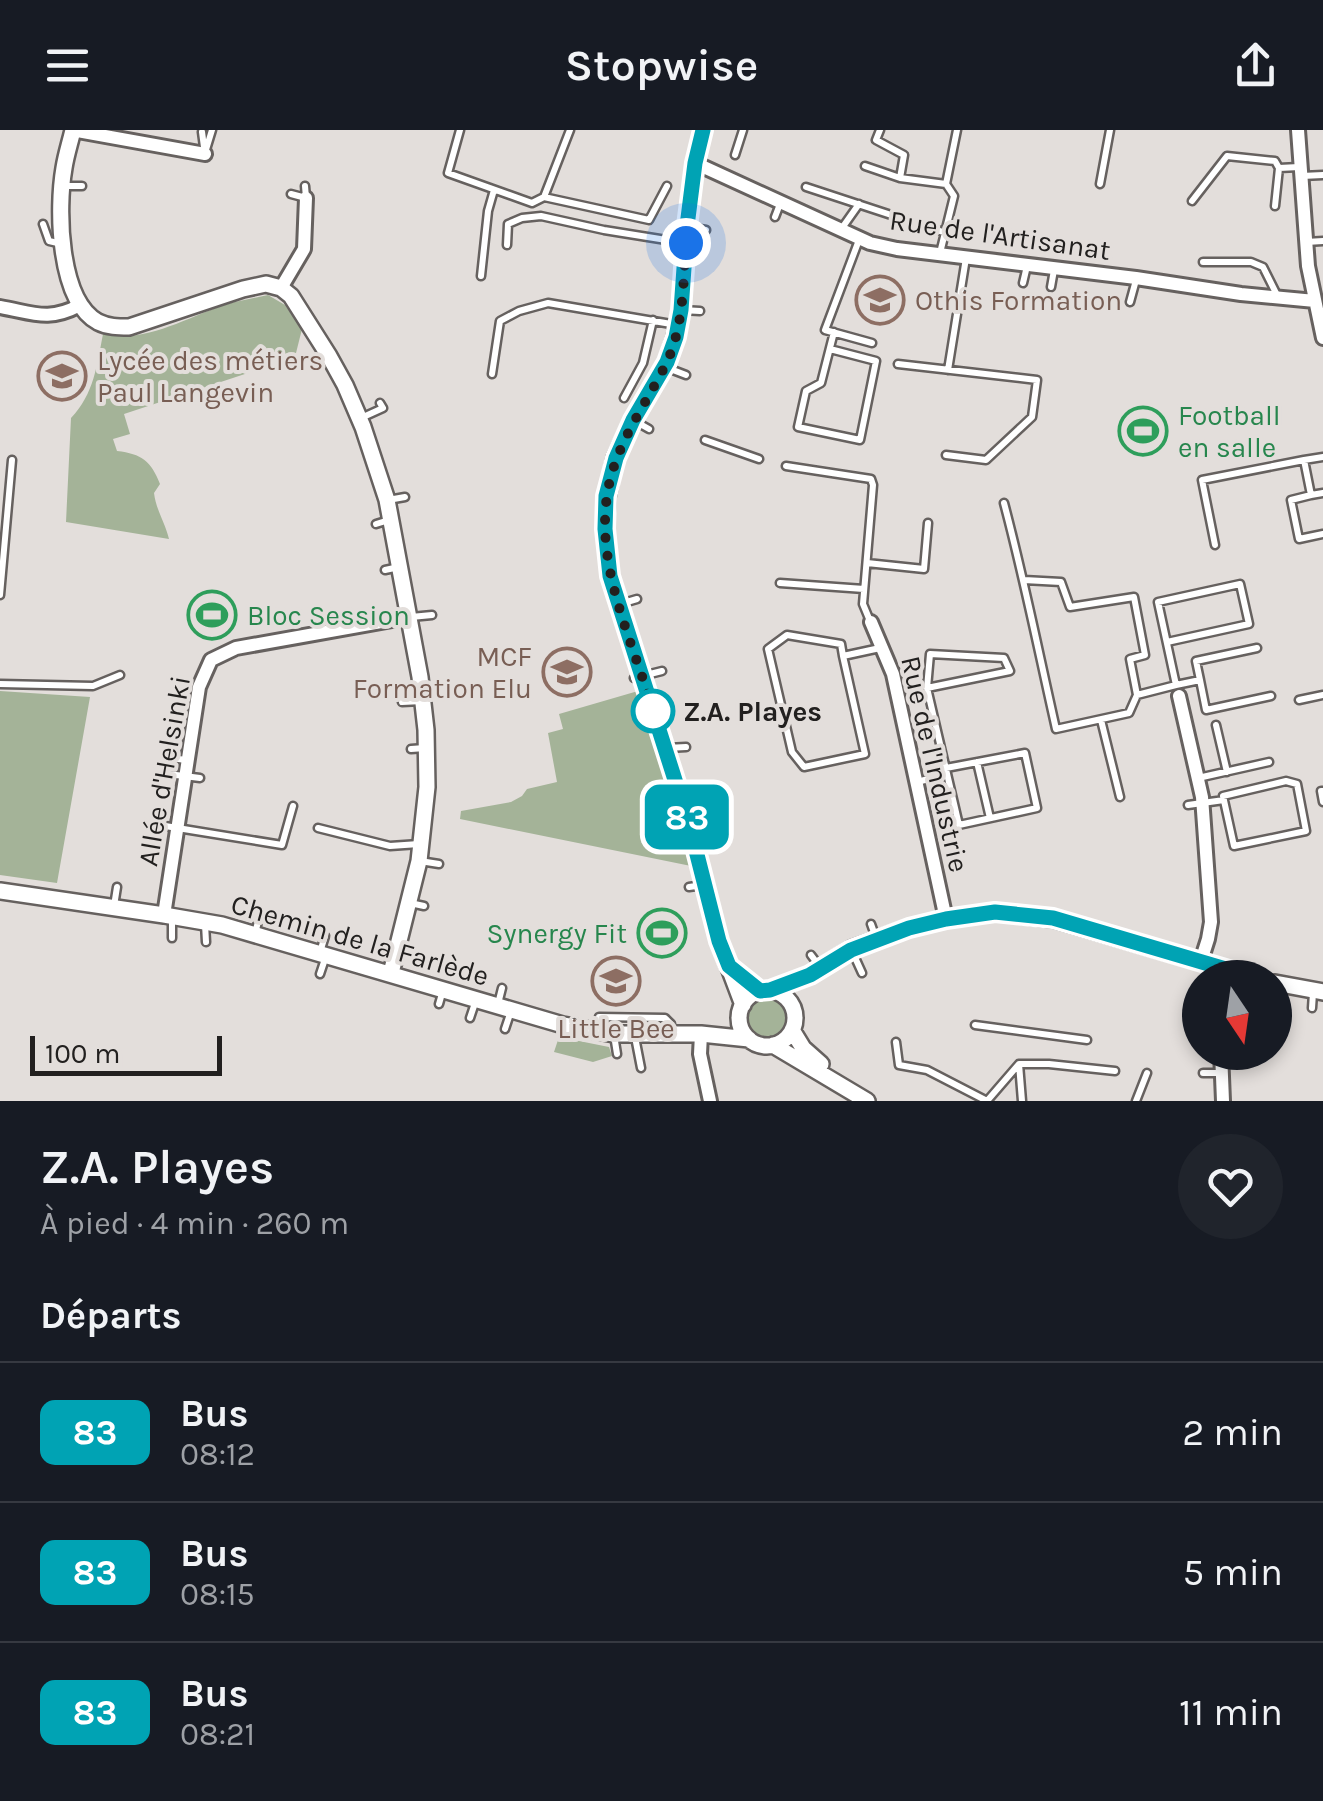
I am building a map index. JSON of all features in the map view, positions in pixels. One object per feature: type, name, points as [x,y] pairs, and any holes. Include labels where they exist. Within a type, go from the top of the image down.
[{"type":"street","points":[[205,154],[73,130],[62,186],[63,245],[73,290],[80,304],[100,324],[114,327],[129,326],[173,306],[266,284],[281,288],[291,296],[346,385],[360,418],[365,458],[387,500],[383,522],[392,568],[410,617],[428,710],[419,748],[426,787],[420,852],[391,973]]},
{"type":"street","points":[[703,130],[695,163],[679,317],[664,366],[616,458],[606,496],[605,529],[618,612],[639,642],[638,678],[666,748],[696,886],[729,966],[741,1010],[741,1029],[749,1040],[764,1046],[785,1040],[795,1022],[792,1006],[784,996],[765,991],[729,966]]},
{"type":"street","points":[[1293,140],[1300,172],[1305,242],[1323,338]]},
{"type":"street","name":"Rue de l'Artisanat","points":[[695,163],[893,254],[940,254],[1136,278],[1229,298],[1317,293]]},
{"type":"street","points":[[281,288],[304,249],[300,243],[305,192]]},
{"type":"street","points":[[0,307],[48,316],[80,304]]},
{"type":"street","name":"Allée d'Helsinki","points":[[168,915],[199,687],[210,660],[227,646],[236,648],[296,633],[313,641],[330,627],[365,618],[410,617]]},
{"type":"street","name":"Rue de l'Industrie","points":[[871,622],[892,674],[912,788],[946,919]]},
{"type":"street","points":[[1178,690],[1203,802],[1213,871],[1211,922],[1201,960]]},
{"type":"street","name":"Chemin de la Farlède","points":[[0,891],[206,922],[391,973],[441,996],[471,993],[563,1024],[598,1020],[614,1034],[703,1034],[716,1031],[741,1010]]},
{"type":"street","points":[[741,1010],[747,998],[851,950],[874,932],[946,919],[966,923],[995,912],[1027,907],[1120,931],[1198,960]]},
{"type":"street","points":[[792,1006],[814,966]]},
{"type":"street","points":[[1292,989],[1316,997]]},
{"type":"street","points":[[792,1030],[804,1048],[846,1088]]},
{"type":"street","points":[[703,1034],[700,1054],[710,1101]]},
{"type":"street","name":"Chemin de la Farlède","points":[[703,1034],[749,1040]]},
{"type":"street","points":[[773,1046],[867,1101]]},
{"type":"street","points":[[1222,1070],[1223,1101]]},
{"type":"lane","points":[[205,154],[212,130]]},
{"type":"lane","points":[[460,130],[448,173],[532,203],[544,197],[649,220],[667,186]]},
{"type":"lane","points":[[544,197],[570,130]]},
{"type":"lane","points":[[735,155],[743,130]]},
{"type":"lane","points":[[880,130],[876,140],[904,155],[900,178]]},
{"type":"lane","points":[[940,254],[954,196],[946,184],[957,130]]},
{"type":"lane","points":[[1100,184],[1110,130]]},
{"type":"lane","points":[[202,132],[205,154]]},
{"type":"lane","points":[[1192,201],[1227,156],[1275,161],[1279,168],[1275,206]]},
{"type":"lane","points":[[865,166],[900,178],[946,184]]},
{"type":"lane","points":[[1279,168],[1323,174]]},
{"type":"lane","points":[[62,186],[82,186]]},
{"type":"lane","points":[[806,187],[946,233]]},
{"type":"lane","points":[[481,276],[494,190]]},
{"type":"lane","points":[[291,194],[305,192]]},
{"type":"lane","points":[[775,217],[780,203]]},
{"type":"lane","points":[[841,230],[859,204]]},
{"type":"lane","points":[[507,245],[508,224],[541,216],[604,230],[686,235],[706,230]]},
{"type":"lane","points":[[43,224],[49,241],[63,245]]},
{"type":"lane","points":[[860,238],[825,330],[872,343]]},
{"type":"lane","points":[[1305,242],[1323,241]]},
{"type":"lane","points":[[948,370],[966,257]]},
{"type":"lane","points":[[1204,262],[1251,262],[1263,266],[1278,296]]},
{"type":"lane","points":[[1023,283],[1027,265]]},
{"type":"lane","points":[[1051,286],[1054,268]]},
{"type":"lane","points":[[1130,302],[1136,278]]},
{"type":"lane","points":[[492,374],[500,321],[519,311],[548,303],[653,320],[700,310]]},
{"type":"lane","points":[[624,398],[643,363],[653,320]]},
{"type":"lane","points":[[830,349],[876,362],[860,440],[798,427],[806,390],[822,383],[830,349],[834,332]]},
{"type":"lane","points":[[898,364],[1036,380],[1032,417],[986,460],[946,455]]},
{"type":"lane","points":[[664,366],[686,375]]},
{"type":"lane","points":[[360,418],[383,408],[380,403]]},
{"type":"lane","points":[[633,420],[649,429]]},
{"type":"lane","points":[[705,440],[758,459]]},
{"type":"lane","points":[[1215,545],[1202,480],[1323,456]]},
{"type":"lane","points":[[0,594],[12,460]]},
{"type":"lane","points":[[1304,460],[1311,496]]},
{"type":"lane","points":[[786,466],[871,478],[863,604],[871,622]]},
{"type":"lane","points":[[1323,492],[1291,500],[1298,538],[1323,534]]},
{"type":"lane","points":[[387,500],[406,497]]},
{"type":"lane","points":[[1004,504],[1056,730],[1129,714],[1137,695],[1130,659],[1145,654],[1134,596],[1070,607],[1061,582],[1024,580]]},
{"type":"lane","points":[[866,563],[924,569],[928,523]]},
{"type":"lane","points":[[780,583],[864,589]]},
{"type":"lane","points":[[1167,642],[1249,624],[1240,584],[1158,602],[1167,642],[1178,690]]},
{"type":"lane","points":[[618,612],[637,599]]},
{"type":"lane","points":[[410,617],[432,615]]},
{"type":"lane","points":[[787,635],[841,644],[844,656],[865,754],[804,767],[792,752],[768,649],[787,635]]},
{"type":"lane","points":[[844,656],[881,648]]},
{"type":"lane","points":[[1257,648],[1196,661],[1206,710],[1271,696]]},
{"type":"lane","points":[[912,788],[940,776],[946,768],[1025,753],[1037,808],[959,825],[946,768],[927,688],[930,654],[1004,658],[1010,671],[927,688]]},
{"type":"lane","points":[[638,678],[662,671]]},
{"type":"lane","points":[[0,684],[93,686],[120,676]]},
{"type":"lane","points":[[1137,695],[1178,690],[1200,680]]},
{"type":"lane","points":[[1299,700],[1323,695]]},
{"type":"lane","points":[[402,702],[428,710]]},
{"type":"lane","points":[[1101,720],[1120,798]]},
{"type":"lane","points":[[1216,725],[1227,772]]},
{"type":"lane","points":[[666,748],[686,748]]},
{"type":"lane","points":[[171,758],[191,760]]},
{"type":"lane","points":[[168,774],[191,760]]},
{"type":"lane","points":[[191,760],[200,778]]},
{"type":"lane","points":[[977,762],[990,818]]},
{"type":"lane","points":[[1198,778],[1269,762]]},
{"type":"lane","points":[[1296,784],[1306,831],[1234,846],[1224,800],[1223,796],[1254,788],[1296,784]]},
{"type":"lane","points":[[1323,791],[1323,802]]},
{"type":"lane","points":[[1188,806],[1224,800]]},
{"type":"lane","points":[[159,824],[282,845],[293,806]]},
{"type":"lane","points":[[318,828],[390,846],[412,843],[438,864]]},
{"type":"lane","points":[[114,907],[118,887]]},
{"type":"lane","points":[[255,935],[260,913]]},
{"type":"lane","points":[[168,915],[172,938]]},
{"type":"lane","points":[[206,922],[206,942]]},
{"type":"lane","points":[[320,974],[325,936]]},
{"type":"lane","points":[[851,950],[862,972]]},
{"type":"lane","points":[[502,988],[505,1029]]},
{"type":"lane","points":[[470,1018],[471,993]]},
{"type":"lane","points":[[598,1020],[665,1018],[672,1036]]},
{"type":"lane","points":[[976,1025],[1087,1040]]},
{"type":"lane","points":[[614,1034],[617,1054]]},
{"type":"lane","points":[[635,1036],[640,1068]]},
{"type":"lane","points":[[896,1042],[899,1065],[927,1070],[987,1101],[1019,1064],[1115,1071]]},
{"type":"lane","points":[[1019,1064],[1022,1101]]},
{"type":"lane","points":[[1136,1101],[1146,1073]]},
{"type":"lane","points":[[1204,1073],[1222,1073]]},
{"type":"lane","points":[[998,1088],[1000,1101]]},
{"type":"green space","points":[[268,295],[285,305],[302,329],[296,353],[275,354],[254,371],[124,414],[130,434],[113,439],[117,451],[139,457],[153,470],[160,484],[155,499],[169,539],[66,522],[71,418],[90,389],[103,334],[151,332],[228,304]]},
{"type":"green space","points":[[0,691],[90,697],[57,883],[0,875]]},
{"type":"green space","points":[[638,691],[691,866],[460,819],[461,811],[511,802],[527,789],[557,782],[548,733],[563,729],[559,714]]},
{"type":"green space","points":[[767,990],[787,998],[795,1018],[787,1038],[767,1046],[747,1038],[739,1018],[747,998]]},
{"type":"green space","points":[[559,1037],[609,1047],[612,1056],[593,1062],[554,1052]]},
{"type":"bus line","name":"83","points":[[703,130],[695,163],[676,337],[667,362],[616,458],[606,496],[605,529],[610,576],[666,748],[729,966],[760,991],[770,990],[810,975],[851,950],[909,928],[995,912],[1053,918],[1195,960]]},
{"type":"place","name":"Othis Formation","points":[[880,300]]},
{"type":"place","name":"Lycée des métiers Paul Langevin","points":[[62,376]]},
{"type":"place","name":"Football en salle","points":[[1143,431]]},
{"type":"place","name":"Bloc Session","points":[[212,615]]},
{"type":"place","name":"MCF Formation Elu","points":[[567,672]]},
{"type":"place","name":"Z.A. Playes","points":[[653,711]]},
{"type":"place","name":"Synergy Fit","points":[[662,933]]},
{"type":"place","name":"Little Bee","points":[[616,981]]},
{"type":"route","points":[[653,711],[610,576],[606,496],[616,458],[667,362],[676,337],[686,243]]}]
